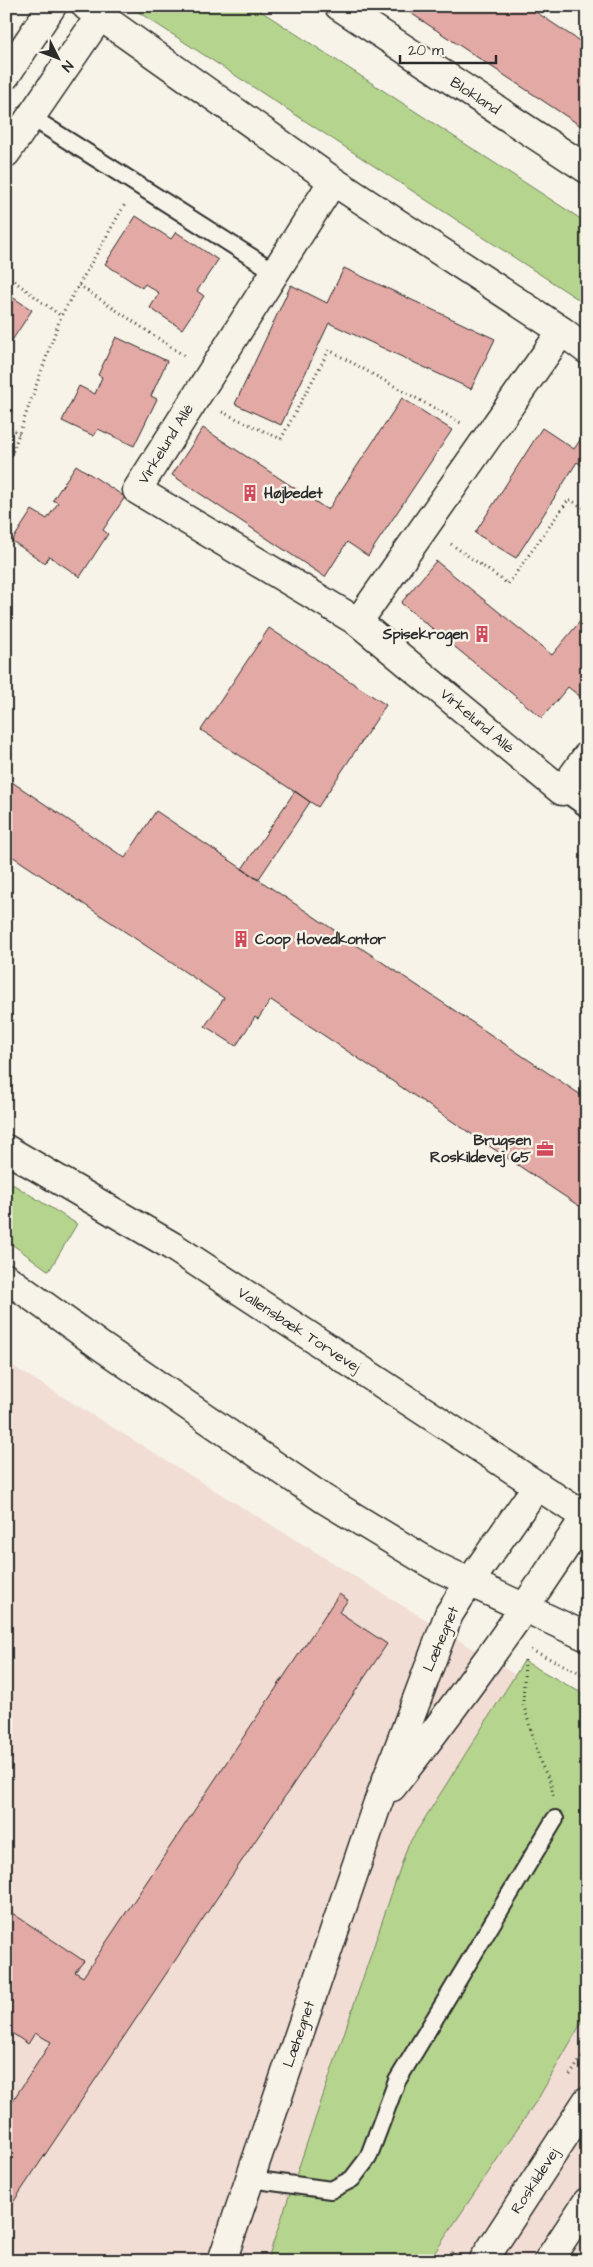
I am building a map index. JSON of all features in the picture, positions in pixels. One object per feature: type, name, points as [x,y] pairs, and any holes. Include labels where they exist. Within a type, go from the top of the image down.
[{"type":"street","points":[[6,75],[52,6]]},
{"type":"street","name":"Blokland","points":[[339,6],[587,169]]},
{"type":"street","points":[[6,154],[31,117],[93,11],[333,181],[562,331],[587,350]]},
{"type":"street","name":"Virkelund Allé","points":[[333,181],[137,490],[358,622],[562,791]]},
{"type":"street","points":[[358,622],[562,331]]},
{"type":"street","points":[[562,791],[587,756]]},
{"type":"street","name":"Vallensbæk Torvevej","points":[[6,1149],[172,1246],[586,1518]]},
{"type":"street","points":[[6,1278],[102,1347],[324,1499],[433,1565],[587,1637]]},
{"type":"street","name":"Læhegnet","points":[[222,2261],[376,1808],[449,1614],[468,1582],[537,1486]]},
{"type":"street","name":"Læhegnet","points":[[376,1808],[452,1710],[526,1608],[586,1518]]},
{"type":"street","name":"Roskildevej","points":[[483,2261],[587,2101]]},
{"type":"street","points":[[548,2261],[587,2202]]},
{"type":"lane","points":[[31,117],[275,272]]},
{"type":"lane","points":[[562,791],[587,809]]},
{"type":"lane","points":[[250,2179],[331,2190],[352,2178],[368,2158],[397,2081],[555,1819]]},
{"type":"path","points":[[6,470],[61,316],[136,184]]},
{"type":"path","points":[[6,275],[61,316]]},
{"type":"path","points":[[79,285],[210,374]]},
{"type":"path","points":[[194,399],[281,439],[329,350],[487,438]]},
{"type":"path","points":[[6,425],[19,434]]},
{"type":"path","points":[[425,526],[508,584],[569,499],[587,510]]},
{"type":"path","points":[[526,1656],[523,1702],[540,1764],[551,1783],[555,1819]]},
{"type":"shaded area","points":[[6,1362],[587,1719],[587,2261],[6,2261]]},
{"type":"green space","points":[[129,6],[253,6],[587,223],[587,305]]},
{"type":"green space","points":[[6,1180],[77,1224],[49,1271],[6,1240]]},
{"type":"green space","points":[[524,1661],[587,1696],[587,2013],[539,2097],[429,2261],[267,2261],[408,1845]]},
{"type":"building","points":[[400,6],[527,6],[587,46],[587,130]]},
{"type":"building","points":[[136,216],[171,239],[176,232],[218,260],[197,291],[204,296],[182,329],[150,308],[159,293],[145,284],[142,288],[105,264]]},
{"type":"building","points":[[344,268],[495,339],[471,389],[329,323],[281,425],[235,404],[291,285],[327,303]]},
{"type":"building","points":[[6,293],[32,310],[11,342],[6,339]]},
{"type":"building","points":[[116,337],[167,361],[151,396],[157,399],[134,446],[98,429],[94,436],[62,421],[79,386],[95,394],[102,377],[98,375]]},
{"type":"building","name":"Højbedet","points":[[402,398],[452,430],[368,556],[347,542],[325,577],[172,475],[203,428],[328,510]]},
{"type":"building","points":[[542,428],[574,449],[587,430],[587,469],[577,462],[516,558],[475,533]]},
{"type":"building","points":[[76,465],[125,497],[103,530],[108,534],[80,577],[49,556],[45,563],[12,541],[32,510],[47,519],[58,503],[53,500]]},
{"type":"building","name":"Spisekrogen","points":[[436,561],[552,655],[587,613],[587,702],[568,687],[542,718],[401,603]]},
{"type":"building","points":[[269,628],[386,705],[318,807],[201,730]]},
{"type":"building","name":"Coop Hovedkontor","points":[[6,778],[125,858],[156,811],[587,1099],[587,1195],[579,1206],[271,1000],[258,1019],[255,1017],[236,1046],[205,1026],[224,998],[6,852]]},
{"type":"building","points":[[295,791],[310,802],[258,880],[242,869]]},
{"type":"building","points":[[339,1594],[348,1600],[339,1612],[387,1644],[6,2213],[6,2111],[51,2042],[35,2033],[28,2044],[6,2029],[6,1909],[84,1961],[75,1972],[83,1977]]},
{"type":"place","name":"Højbedet","points":[[250,493]]},
{"type":"place","name":"Spisekrogen","points":[[482,634]]},
{"type":"place","name":"Coop Hovedkontor","points":[[241,939]]},
{"type":"place","name":"Brugsen Roskildevej 65","points":[[545,1149]]}]
